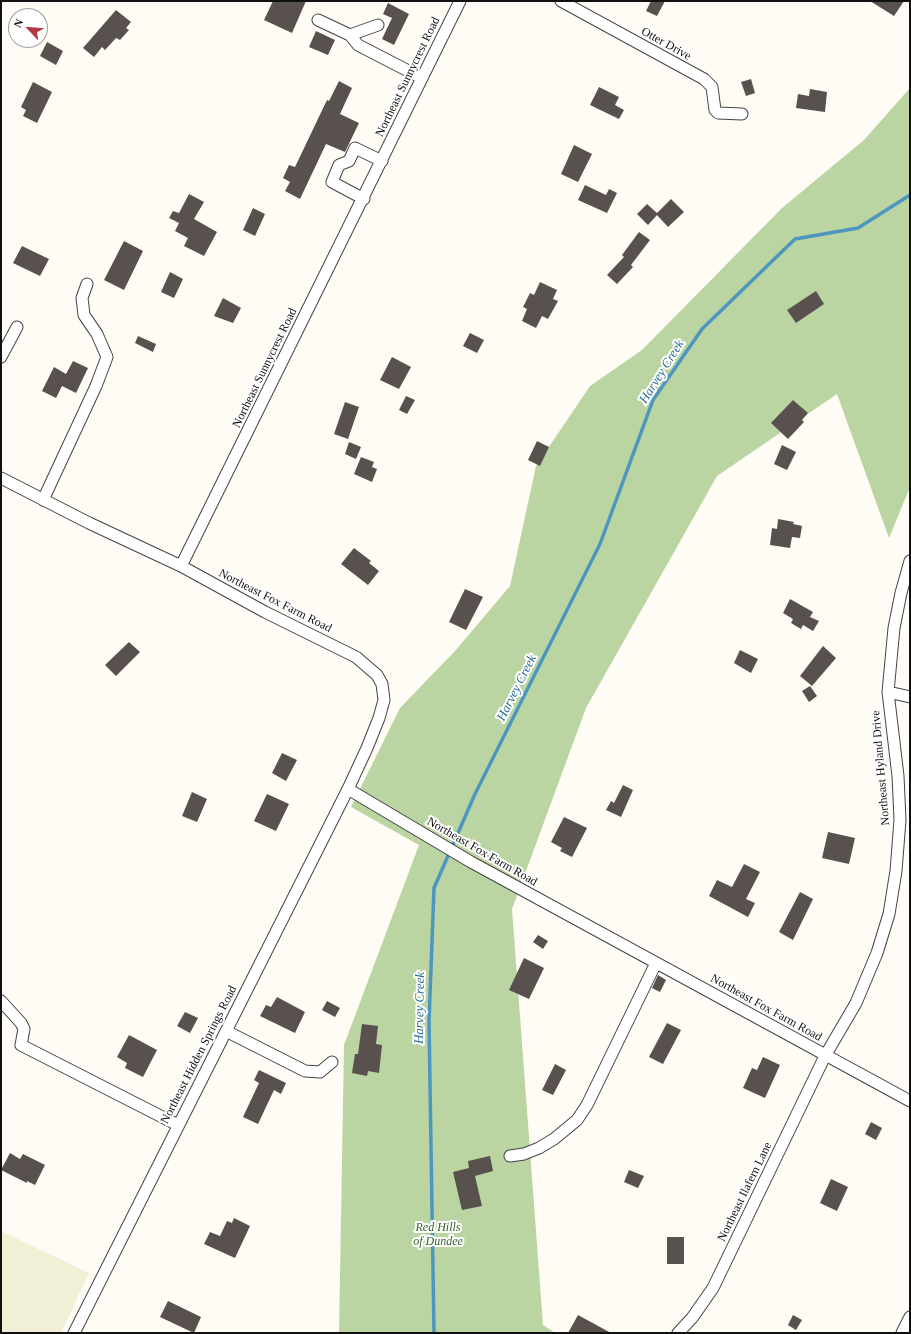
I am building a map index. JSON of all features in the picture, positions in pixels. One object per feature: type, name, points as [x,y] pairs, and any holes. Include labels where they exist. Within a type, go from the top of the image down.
[{"type":"street","name":"Northeast Sunnycrest Road","points":[[181,566],[364,199],[460,1]]},
{"type":"street","name":"Otter Drive","points":[[561,1],[704,79],[712,87],[715,110],[718,113],[742,114]]},
{"type":"street","points":[[318,20],[350,35],[358,45],[422,78]]},
{"type":"street","points":[[350,35],[378,25]]},
{"type":"street","points":[[364,199],[332,182],[340,165],[349,161],[355,148],[382,161]]},
{"type":"street","points":[[43,500],[96,386],[107,357],[97,334],[84,315],[82,298],[87,284]]},
{"type":"street","points":[[1,357],[17,327]]},
{"type":"street","points":[[1,478],[43,500],[181,566]]},
{"type":"street","name":"Northeast Hyland Drive","points":[[825,1056],[856,1003],[866,980],[889,914],[896,871],[900,820],[898,776],[888,692],[894,628],[901,594],[910,562]]},
{"type":"street","name":"Northeast Fox Farm Road","points":[[181,566],[265,612],[356,657],[377,675],[382,684],[384,700],[379,718],[348,789],[472,862],[825,1056],[910,1101]]},
{"type":"street","points":[[888,692],[910,697]]},
{"type":"street","name":"Northeast Hidden Springs Road","points":[[74,1333],[348,789]]},
{"type":"street","points":[[510,1156],[524,1154],[539,1148],[554,1139],[577,1120],[587,1105],[656,963]]},
{"type":"street","points":[[1,1002],[8,1006],[21,1023],[24,1030],[21,1045],[178,1125]]},
{"type":"street","points":[[226,1032],[305,1070],[320,1072],[332,1062]]},
{"type":"street","name":"Northeast Ilafern Lane","points":[[678,1333],[692,1318],[713,1288],[825,1056]]},
{"type":"street","points":[[902,1333],[910,1317]]},
{"type":"shaded area","points":[[1,1231],[89,1273],[61,1333],[1,1333]]},
{"type":"green space","name":"Red Hills of Dundee","points":[[910,88],[910,487],[889,538],[837,394],[717,476],[586,708],[512,909],[543,1325],[555,1333],[339,1333],[344,1045],[419,845],[351,807],[400,708],[455,651],[510,586],[536,466],[590,386],[642,350],[782,208],[864,140]]},
{"type":"building","points":[[273,1],[306,1],[292,33],[264,20]]},
{"type":"building","points":[[651,1],[665,1],[657,16],[646,11]]},
{"type":"building","points":[[870,1],[904,1],[894,16]]},
{"type":"building","points":[[388,3],[409,14],[394,45],[382,39],[392,18],[383,14]]},
{"type":"building","points":[[116,10],[131,22],[126,28],[129,30],[120,40],[116,38],[105,50],[102,47],[94,57],[83,48]]},
{"type":"building","points":[[316,31],[335,40],[328,55],[309,47]]},
{"type":"building","points":[[48,43],[63,51],[56,65],[40,56],[44,48],[48,48]]},
{"type":"building","points":[[751,79],[755,93],[746,96],[741,82]]},
{"type":"building","points":[[339,81],[352,88],[340,114],[359,123],[345,152],[326,144],[300,199],[285,191],[290,182],[283,178],[289,165],[295,167],[327,100],[329,101]]},
{"type":"building","points":[[33,82],[52,92],[37,123],[23,116],[26,110],[21,107]]},
{"type":"building","points":[[599,87],[619,97],[615,105],[624,110],[619,119],[590,105]]},
{"type":"building","points":[[810,89],[827,92],[825,112],[796,108],[798,94],[809,96]]},
{"type":"building","points":[[574,145],[592,154],[578,182],[561,174]]},
{"type":"building","points":[[585,185],[606,195],[609,189],[617,193],[607,213],[578,200]]},
{"type":"building","points":[[189,194],[204,202],[194,219],[217,232],[204,256],[184,246],[188,238],[175,231],[179,223],[169,218],[173,211],[179,213]]},
{"type":"building","points":[[671,199],[684,212],[668,227],[657,215],[648,225],[637,214],[647,204],[657,213]]},
{"type":"building","points":[[253,208],[265,214],[255,236],[243,230]]},
{"type":"building","points":[[639,232],[650,240],[631,265],[633,267],[617,284],[607,275],[624,257],[622,255]]},
{"type":"building","points":[[124,241],[143,251],[124,290],[104,280]]},
{"type":"building","points":[[22,246],[49,259],[40,276],[13,263]]},
{"type":"building","points":[[170,272],[183,279],[174,298],[161,292]]},
{"type":"building","points":[[540,282],[557,290],[553,299],[558,301],[548,319],[542,316],[536,328],[522,321],[527,309],[523,307],[530,293],[534,295]]},
{"type":"building","points":[[816,291],[824,304],[796,323],[787,310]]},
{"type":"building","points":[[223,298],[241,308],[233,323],[214,316]]},
{"type":"building","points":[[470,333],[484,340],[477,353],[463,346]]},
{"type":"building","points":[[138,336],[156,344],[153,352],[135,343]]},
{"type":"building","points":[[392,357],[411,367],[399,389],[380,380]]},
{"type":"building","points":[[73,361],[88,368],[76,393],[62,386],[56,398],[42,391],[54,367],[66,374]]},
{"type":"building","points":[[406,396],[415,400],[407,414],[399,410]]},
{"type":"building","points":[[793,400],[808,413],[802,420],[804,422],[788,439],[771,423]]},
{"type":"building","points":[[345,402],[359,407],[348,439],[334,434]]},
{"type":"building","points":[[537,441],[549,447],[540,466],[528,460]]},
{"type":"building","points":[[349,442],[361,447],[356,459],[345,454]]},
{"type":"building","points":[[782,445],[796,452],[787,470],[774,464]]},
{"type":"building","points":[[361,457],[374,462],[372,467],[377,469],[372,482],[354,474]]},
{"type":"building","points":[[778,519],[794,522],[793,524],[802,526],[800,538],[792,537],[790,548],[770,545],[772,528],[777,529]]},
{"type":"building","points":[[354,548],[371,561],[369,563],[379,571],[368,585],[341,564]]},
{"type":"building","points":[[465,589],[483,597],[466,630],[449,622]]},
{"type":"building","points":[[790,599],[813,612],[810,617],[819,621],[813,631],[803,625],[801,629],[791,623],[793,619],[783,613]]},
{"type":"building","points":[[129,642],[140,652],[116,676],[105,665]]},
{"type":"building","points":[[823,646],[836,658],[812,686],[800,676]]},
{"type":"building","points":[[740,650],[758,659],[751,673],[734,663]]},
{"type":"building","points":[[810,686],[817,696],[809,702],[802,691]]},
{"type":"building","points":[[282,753],[297,760],[286,781],[272,773]]},
{"type":"building","points":[[623,785],[633,790],[621,817],[606,810],[611,801],[614,803]]},
{"type":"building","points":[[192,792],[207,799],[197,822],[182,816]]},
{"type":"building","points":[[267,794],[289,804],[276,831],[254,821]]},
{"type":"building","points":[[564,817],[587,828],[572,857],[560,851],[562,848],[551,842]]},
{"type":"building","points":[[828,832],[855,838],[849,864],[822,858]]},
{"type":"building","points":[[744,864],[760,872],[746,899],[755,903],[748,917],[709,896],[717,880],[732,887]]},
{"type":"building","points":[[800,892],[813,899],[793,940],[779,932]]},
{"type":"building","points":[[538,935],[548,941],[543,949],[533,942]]},
{"type":"building","points":[[524,958],[544,968],[529,999],[509,990]]},
{"type":"building","points":[[658,975],[666,980],[660,992],[652,988]]},
{"type":"building","points":[[277,997],[305,1012],[295,1033],[260,1016],[266,1005],[271,1007]]},
{"type":"building","points":[[327,1001],[340,1008],[335,1017],[322,1010]]},
{"type":"building","points":[[185,1012],[198,1018],[190,1033],[177,1026]]},
{"type":"building","points":[[667,1023],[681,1030],[663,1064],[649,1057]]},
{"type":"building","points":[[362,1024],[378,1026],[376,1044],[382,1045],[379,1073],[368,1071],[367,1076],[352,1073],[355,1054],[358,1054]]},
{"type":"building","points":[[129,1035],[157,1050],[143,1077],[125,1068],[127,1063],[117,1057]]},
{"type":"building","points":[[763,1057],[780,1065],[765,1098],[743,1088],[752,1068],[757,1070]]},
{"type":"building","points":[[555,1064],[566,1070],[553,1095],[542,1090]]},
{"type":"building","points":[[259,1070],[286,1083],[281,1094],[274,1090],[258,1124],[243,1117],[259,1083],[254,1080]]},
{"type":"building","points":[[871,1122],[882,1128],[876,1140],[865,1134]]},
{"type":"building","points":[[10,1153],[20,1159],[23,1154],[45,1165],[35,1185],[27,1181],[27,1183],[1,1170]]},
{"type":"building","points":[[490,1156],[493,1171],[475,1176],[482,1206],[462,1210],[453,1172],[469,1168],[468,1161]]},
{"type":"building","points":[[629,1170],[644,1176],[638,1188],[624,1182]]},
{"type":"building","points":[[831,1179],[848,1187],[837,1211],[820,1203]]},
{"type":"building","points":[[234,1218],[250,1226],[235,1258],[204,1244],[210,1232],[220,1236],[227,1221],[232,1223]]},
{"type":"building","points":[[667,1237],[684,1237],[684,1264],[667,1264]]},
{"type":"building","points":[[168,1301],[201,1317],[194,1333],[160,1317]]},
{"type":"building","points":[[578,1315],[611,1333],[568,1333]]},
{"type":"building","points":[[793,1315],[802,1320],[796,1330],[788,1325]]},
{"type":"waterway","name":"Harvey Creek","points":[[434,1333],[429,1022],[434,888],[475,794],[600,544],[653,400],[702,329],[795,239],[858,228],[910,195]]}]
